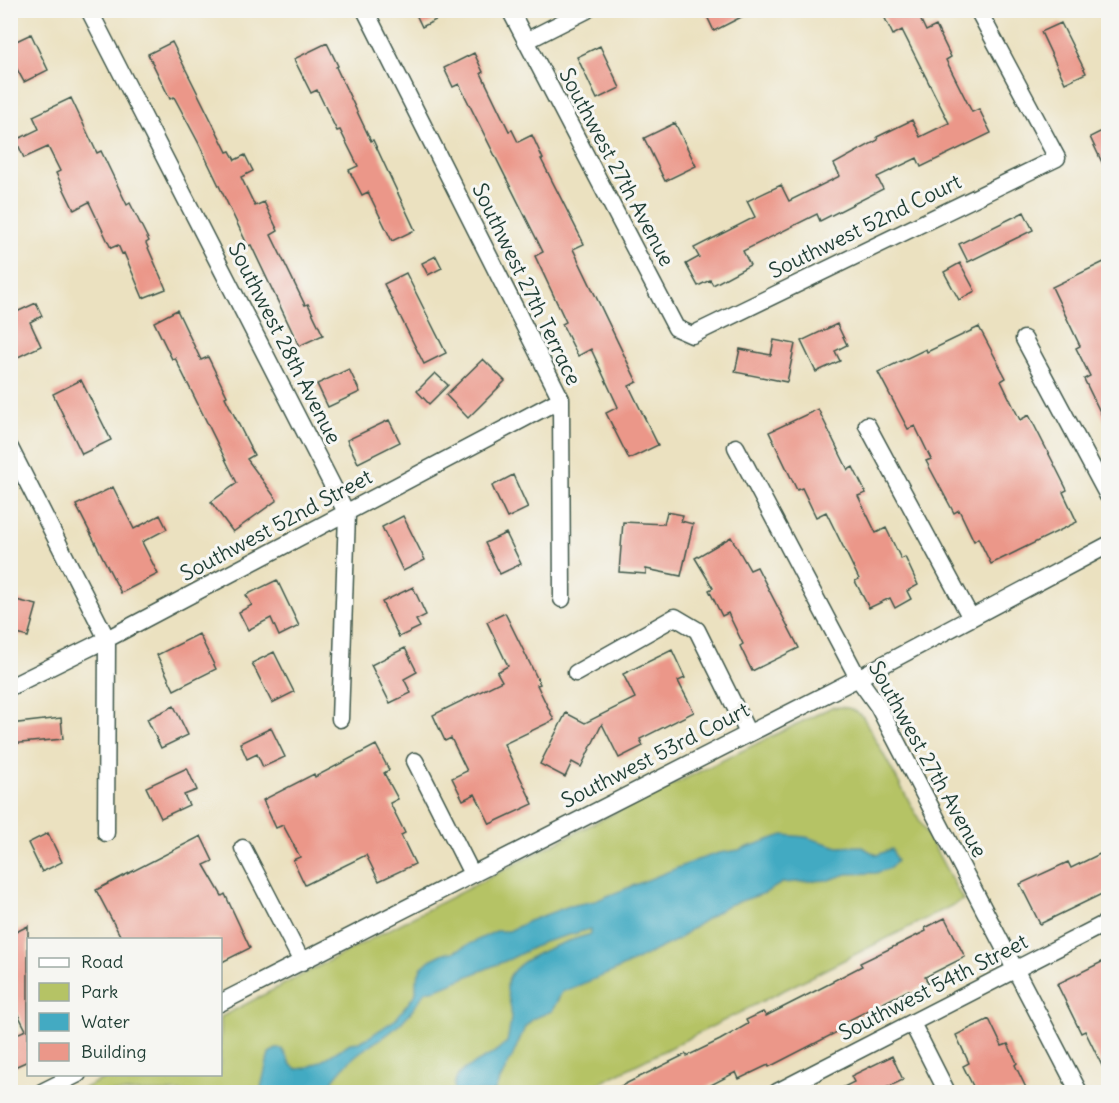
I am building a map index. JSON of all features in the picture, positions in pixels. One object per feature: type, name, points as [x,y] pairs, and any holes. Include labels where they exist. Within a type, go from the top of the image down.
[{"type":"street","name":"Southwest 28th Avenue","points":[[88,10],[347,513],[340,719]]},
{"type":"street","name":"Southwest 27th Terrace","points":[[365,10],[561,399],[562,599]]},
{"type":"street","name":"Southwest 27th Avenue","points":[[510,10],[676,328],[692,335]]},
{"type":"street","points":[[526,41],[587,10]]},
{"type":"street","name":"Southwest 52nd Court","points":[[692,335],[1057,158],[978,10]]},
{"type":"street","points":[[1024,339],[1108,495]]},
{"type":"street","name":"Southwest 52nd Street","points":[[10,687],[107,639],[561,399]]},
{"type":"street","points":[[867,425],[971,618]]},
{"type":"street","name":"Southwest 27th Avenue","points":[[736,447],[858,678],[878,706],[1079,1092]]},
{"type":"street","points":[[10,448],[107,639],[106,833]]},
{"type":"street","name":"Southwest 53rd Court","points":[[222,1002],[858,678],[1108,545]]},
{"type":"street","points":[[576,673],[675,617],[697,630],[748,733]]},
{"type":"street","points":[[415,760],[472,874]]},
{"type":"street","points":[[243,848],[302,962]]},
{"type":"street","name":"Southwest 54th Street","points":[[777,1092],[1108,922]]},
{"type":"street","points":[[912,1023],[947,1092]]},
{"type":"street","points":[[42,1092],[74,1076]]},
{"type":"green space","points":[[832,707],[849,708],[863,717],[963,900],[582,1092],[76,1092],[109,1076],[222,1076],[222,1016],[598,821]]},
{"type":"water","points":[[783,835],[806,837],[838,847],[860,846],[877,855],[892,849],[897,861],[890,868],[876,873],[847,874],[829,880],[782,883],[765,893],[726,906],[679,939],[612,972],[562,992],[552,1011],[533,1019],[525,1027],[494,1092],[455,1092],[454,1085],[462,1071],[507,1042],[511,1017],[507,989],[510,976],[528,959],[555,946],[591,934],[591,929],[544,942],[510,959],[437,989],[426,991],[398,1026],[349,1062],[333,1080],[327,1092],[260,1092],[269,1053],[282,1049],[292,1066],[297,1069],[306,1068],[350,1043],[369,1037],[396,1019],[416,993],[416,981],[421,968],[444,953],[453,952],[496,931],[509,931],[569,906],[595,901],[697,860],[739,850]]},
{"type":"building","points":[[414,10],[455,10],[422,27]]},
{"type":"building","points":[[704,10],[755,10],[714,31]]},
{"type":"building","points":[[881,10],[916,10],[926,31],[936,26],[951,57],[946,60],[972,112],[979,109],[991,133],[921,167],[917,158],[877,177],[883,189],[820,221],[817,214],[743,251],[750,265],[713,285],[710,280],[698,286],[686,264],[699,257],[694,248],[755,217],[747,201],[781,185],[789,201],[840,176],[834,164],[878,140],[877,137],[912,120],[920,137],[949,123],[902,30],[893,35]]},
{"type":"building","points":[[1061,23],[1086,73],[1065,83],[1041,32]]},
{"type":"building","points":[[31,34],[48,70],[24,82],[10,56],[10,44]]},
{"type":"building","points":[[172,42],[227,152],[230,151],[235,160],[245,155],[253,171],[241,177],[255,206],[264,202],[278,231],[271,235],[305,305],[308,304],[323,335],[299,346],[198,142],[174,97],[170,99],[148,54]]},
{"type":"building","points":[[327,43],[338,66],[336,67],[415,230],[392,241],[368,192],[362,195],[349,170],[358,166],[340,130],[337,131],[317,90],[311,93],[294,59]]},
{"type":"building","points":[[600,46],[620,88],[597,99],[577,57]]},
{"type":"building","points":[[474,53],[483,72],[481,73],[509,131],[512,130],[518,142],[532,135],[543,159],[541,159],[584,244],[573,249],[637,382],[629,386],[658,445],[629,459],[606,413],[618,407],[591,349],[578,356],[562,324],[566,322],[535,256],[543,252],[459,84],[453,87],[444,68]]},
{"type":"building","points":[[71,98],[97,153],[101,151],[127,205],[130,203],[149,241],[146,243],[166,289],[143,298],[124,253],[122,254],[118,245],[111,248],[89,202],[74,210],[56,173],[60,171],[48,147],[24,158],[16,140],[39,129],[33,116]]},
{"type":"building","points":[[675,123],[696,166],[665,181],[644,138]]},
{"type":"building","points":[[1108,128],[1108,175],[1090,137]]},
{"type":"building","points":[[1024,212],[1033,230],[968,262],[959,244]]},
{"type":"building","points":[[436,256],[442,268],[428,275],[422,263]]},
{"type":"building","points":[[1108,260],[1108,428],[1084,379],[1090,376],[1076,348],[1080,346],[1052,287]]},
{"type":"building","points":[[960,263],[975,291],[959,300],[944,272]]},
{"type":"building","points":[[406,273],[446,353],[424,364],[384,284]]},
{"type":"building","points":[[36,303],[42,316],[30,322],[41,346],[16,358],[10,346],[10,315]]},
{"type":"building","points":[[177,310],[201,360],[208,357],[227,396],[225,397],[254,455],[247,459],[277,500],[233,532],[211,502],[237,483],[175,358],[172,359],[154,322]]},
{"type":"building","points":[[837,324],[847,345],[835,351],[840,361],[816,372],[801,341]]},
{"type":"building","points":[[979,327],[1006,378],[1001,381],[1020,420],[1029,415],[1055,466],[1067,490],[1063,492],[1077,522],[991,564],[978,538],[974,541],[959,510],[954,513],[926,461],[931,459],[915,426],[908,429],[878,372]]},
{"type":"building","points":[[774,340],[795,344],[787,382],[735,372],[740,349],[771,355]]},
{"type":"building","points":[[483,359],[505,381],[468,418],[446,395]]},
{"type":"building","points":[[349,369],[360,392],[328,407],[317,384]]},
{"type":"building","points":[[435,373],[448,385],[429,404],[417,391]]},
{"type":"building","points":[[81,380],[111,440],[82,454],[53,394]]},
{"type":"building","points":[[818,409],[848,470],[853,467],[866,493],[858,496],[876,533],[886,528],[901,559],[905,557],[918,585],[907,591],[911,599],[895,608],[890,598],[869,608],[855,581],[859,579],[826,512],[816,517],[802,488],[797,490],[769,432]]},
{"type":"building","points":[[389,420],[400,442],[358,463],[347,440]]},
{"type":"building","points":[[513,475],[528,508],[507,518],[492,486]]},
{"type":"building","points":[[113,487],[134,529],[160,515],[167,529],[142,542],[158,574],[121,593],[76,505]]},
{"type":"building","points":[[667,512],[683,515],[681,521],[693,524],[681,576],[646,569],[646,574],[619,572],[623,522],[664,524]]},
{"type":"building","points":[[403,516],[425,560],[403,571],[382,527]]},
{"type":"building","points":[[506,533],[521,564],[500,574],[485,543]]},
{"type":"building","points":[[731,537],[750,570],[757,567],[799,648],[752,671],[740,646],[743,644],[728,613],[722,616],[709,590],[713,588],[695,558]]},
{"type":"building","points":[[277,580],[299,626],[279,636],[271,618],[248,630],[239,612],[252,605],[246,595]]},
{"type":"building","points":[[413,587],[426,615],[416,620],[420,627],[399,637],[382,602]]},
{"type":"building","points":[[16,600],[37,605],[28,637],[10,632],[10,618]]},
{"type":"building","points":[[505,613],[540,684],[537,685],[554,720],[504,744],[533,804],[490,824],[475,794],[463,800],[452,778],[467,771],[451,738],[445,741],[433,715],[502,681],[497,672],[508,666],[487,622]]},
{"type":"building","points":[[199,634],[216,669],[174,690],[157,655]]},
{"type":"building","points":[[405,648],[417,672],[404,679],[411,693],[390,703],[371,665]]},
{"type":"building","points":[[672,650],[685,678],[678,681],[694,712],[640,739],[643,746],[619,758],[602,724],[581,767],[572,762],[565,777],[540,764],[566,713],[585,723],[635,698],[623,674]]},
{"type":"building","points":[[274,652],[294,692],[272,703],[252,663]]},
{"type":"building","points":[[174,706],[188,735],[161,748],[147,719]]},
{"type":"building","points":[[61,718],[63,739],[10,744],[10,724]]},
{"type":"building","points":[[271,728],[285,757],[263,767],[257,754],[247,759],[240,743]]},
{"type":"building","points":[[376,745],[389,770],[384,773],[398,799],[390,803],[405,833],[401,835],[415,864],[379,881],[366,855],[305,885],[293,860],[300,857],[283,825],[276,828],[263,800],[314,774],[315,777]]},
{"type":"building","points":[[187,768],[197,790],[184,795],[189,805],[161,818],[146,787]]},
{"type":"building","points":[[48,833],[62,862],[42,872],[28,843]]},
{"type":"building","points":[[201,836],[213,861],[204,865],[222,896],[225,894],[250,948],[222,962],[222,938],[121,938],[96,890]]},
{"type":"building","points":[[1108,850],[1108,891],[1040,924],[1020,884],[1068,862],[1071,868]]},
{"type":"building","points":[[945,918],[965,957],[925,977],[928,983],[841,1024],[843,1029],[769,1067],[768,1065],[739,1079],[736,1072],[703,1089],[704,1092],[609,1092],[720,1040],[748,1024],[746,1020],[763,1012],[766,1016],[833,982],[862,966],[860,963],[926,931],[925,928]]},
{"type":"building","points":[[28,926],[27,1061],[10,1069],[10,1037],[26,1030],[10,999],[10,935]]},
{"type":"building","points":[[1108,959],[1108,1078],[1085,1031],[1081,1033],[1057,984]]},
{"type":"building","points":[[989,1019],[1002,1046],[1008,1044],[1028,1092],[976,1092],[963,1066],[969,1063],[956,1035]]},
{"type":"building","points":[[892,1056],[903,1080],[877,1092],[834,1092],[854,1082],[851,1076]]}]
